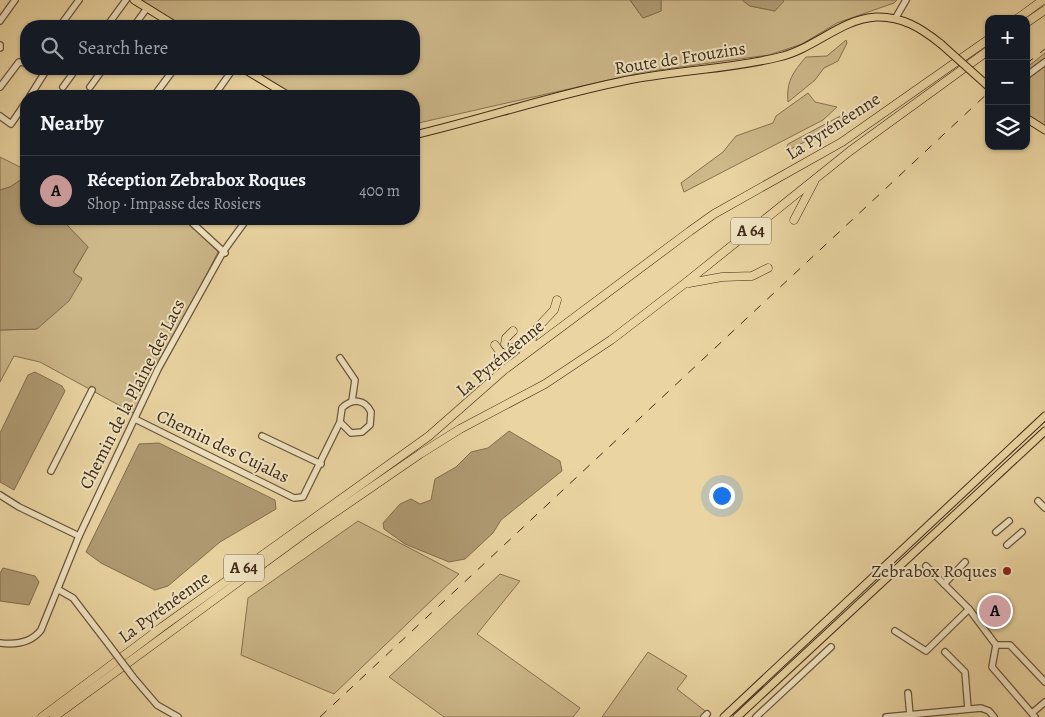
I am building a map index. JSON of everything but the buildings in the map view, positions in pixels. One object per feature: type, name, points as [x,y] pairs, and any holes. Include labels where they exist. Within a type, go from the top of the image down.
[{"type":"highway","points":[[1022,15],[1043,0]]},
{"type":"highway","points":[[1030,20],[1045,10]]},
{"type":"highway","name":"La Pyrénéenne","points":[[42,717],[147,638],[429,436],[523,356],[714,214],[842,142],[985,41]]},
{"type":"highway","name":"La Pyrénéenne","points":[[54,717],[306,533],[420,454],[460,429],[545,384],[611,340],[818,177],[934,88],[985,53]]},
{"type":"highway","points":[[794,220],[818,177]]},
{"type":"highway","points":[[684,284],[722,276],[752,276],[768,268]]},
{"type":"highway","points":[[495,344],[500,352],[505,354],[518,346],[554,310],[557,300]]},
{"type":"highway","points":[[523,356],[538,327]]},
{"type":"highway","points":[[513,331],[506,338],[505,344],[510,349],[550,335]]},
{"type":"main road","points":[[134,0],[166,20]]},
{"type":"main road","name":"Route de Frouzins","points":[[420,133],[618,82],[779,57],[808,47],[858,21],[877,17],[895,19],[917,26],[985,83]]},
{"type":"main road","points":[[254,75],[279,90]]},
{"type":"main road","points":[[1030,121],[1045,130]]},
{"type":"main road","points":[[724,717],[1045,416]]},
{"type":"main road","points":[[737,717],[1045,431]]},
{"type":"street","points":[[0,21],[15,0]]},
{"type":"street","points":[[64,20],[79,0]]},
{"type":"street","points":[[111,20],[126,0]]},
{"type":"street","points":[[895,19],[906,0]]},
{"type":"street","points":[[138,20],[147,8]]},
{"type":"street","points":[[0,87],[20,62]]},
{"type":"street","points":[[1030,73],[1045,62]]},
{"type":"street","points":[[34,90],[43,75]]},
{"type":"street","points":[[63,87],[72,75]]},
{"type":"street","points":[[90,87],[99,75]]},
{"type":"street","points":[[158,90],[170,75]]},
{"type":"street","points":[[218,90],[229,75]]},
{"type":"street","points":[[0,116],[11,124],[20,111]]},
{"type":"street","points":[[195,225],[224,252]]},
{"type":"street","name":"Chemin de la Plaine des Lacs","points":[[0,643],[23,642],[37,634],[46,621],[79,536],[158,369],[224,252],[243,225]]},
{"type":"street","name":"Chemin des Cujalas","points":[[135,419],[294,498],[303,497],[321,464],[340,422],[341,411],[352,401],[355,380],[340,358]]},
{"type":"street","points":[[51,471],[92,390]]},
{"type":"street","points":[[340,422],[346,430],[357,433],[370,425],[372,415],[369,407],[361,402],[352,401]]},
{"type":"street","points":[[262,436],[321,464]]},
{"type":"street","points":[[0,495],[19,507],[79,536]]},
{"type":"street","points":[[1038,501],[1045,508]]},
{"type":"street","points":[[996,532],[1009,521]]},
{"type":"street","points":[[1007,545],[1022,532]]},
{"type":"street","points":[[944,584],[965,562]]},
{"type":"street","points":[[926,566],[969,609],[996,644],[992,667],[1033,715],[1045,702]]},
{"type":"street","points":[[59,590],[74,598],[153,701],[178,717]]},
{"type":"street","points":[[894,630],[926,651],[969,609]]},
{"type":"street","points":[[996,644],[1010,645],[1045,682]]},
{"type":"street","points":[[756,717],[831,647]]},
{"type":"street","points":[[945,652],[965,672],[966,717]]},
{"type":"street","points":[[908,693],[910,715]]},
{"type":"street","points":[[886,717],[981,708],[989,711],[994,717]]},
{"type":"shaded area","points":[[141,0],[630,0],[643,18],[661,11],[661,0],[742,0],[750,6],[775,11],[783,0],[897,0],[894,3],[837,23],[802,44],[769,55],[644,72],[420,123],[420,90],[286,90],[259,75],[420,75],[420,20],[171,20]]},
{"type":"shaded area","points":[[630,0],[661,0],[661,11],[643,18]]},
{"type":"shaded area","points":[[742,0],[784,1],[775,11],[750,6]]},
{"type":"shaded area","points":[[846,40],[847,43],[838,61],[824,68],[815,80],[788,102],[788,89],[791,78],[806,57],[827,56]]},
{"type":"shaded area","points":[[1045,53],[1045,127],[1030,118],[1030,65]]},
{"type":"shaded area","points":[[808,93],[815,102],[837,107],[823,120],[684,192],[681,183],[723,152],[736,136],[773,123],[776,116]]},
{"type":"shaded area","points":[[844,114],[839,124],[785,152],[788,144]]},
{"type":"shaded area","points":[[0,157],[20,167],[20,180],[10,187],[0,190]]},
{"type":"shaded area","points":[[20,180],[20,225],[67,225],[88,247],[73,272],[82,279],[69,301],[37,329],[0,330],[0,190],[10,187]]},
{"type":"shaded area","points":[[191,225],[218,252],[135,414],[40,362],[14,356],[0,382],[0,330],[37,329],[82,278],[73,273],[88,247],[68,226]]},
{"type":"shaded area","points":[[35,372],[62,386],[65,391],[14,490],[0,482],[0,433],[28,375]]},
{"type":"shaded area","points":[[509,431],[560,461],[562,471],[501,520],[493,533],[465,559],[449,562],[405,544],[384,529],[383,523],[400,504],[411,499],[420,504],[431,500],[435,479],[456,467],[471,452],[488,448]]},
{"type":"shaded area","points":[[159,443],[275,500],[276,509],[220,542],[168,586],[155,590],[101,563],[86,552],[139,444]]},
{"type":"shaded area","points":[[358,521],[459,574],[334,694],[241,655],[248,598]]},
{"type":"shaded area","points":[[3,568],[35,576],[39,582],[29,605],[0,601],[0,573]]},
{"type":"shaded area","points":[[500,574],[520,581],[477,634],[580,708],[573,717],[444,717],[389,677]]},
{"type":"shaded area","points":[[648,652],[687,676],[677,689],[709,714],[706,717],[602,717]]},
{"type":"railway","points":[[1030,61],[1045,49]]},
{"type":"railway","points":[[320,717],[985,96]]},
{"type":"place","name":"Zebrabox Roques","points":[[1007,571]]},
{"type":"place","name":"Réception Zebrabox Roques","points":[[995,611]]}]
